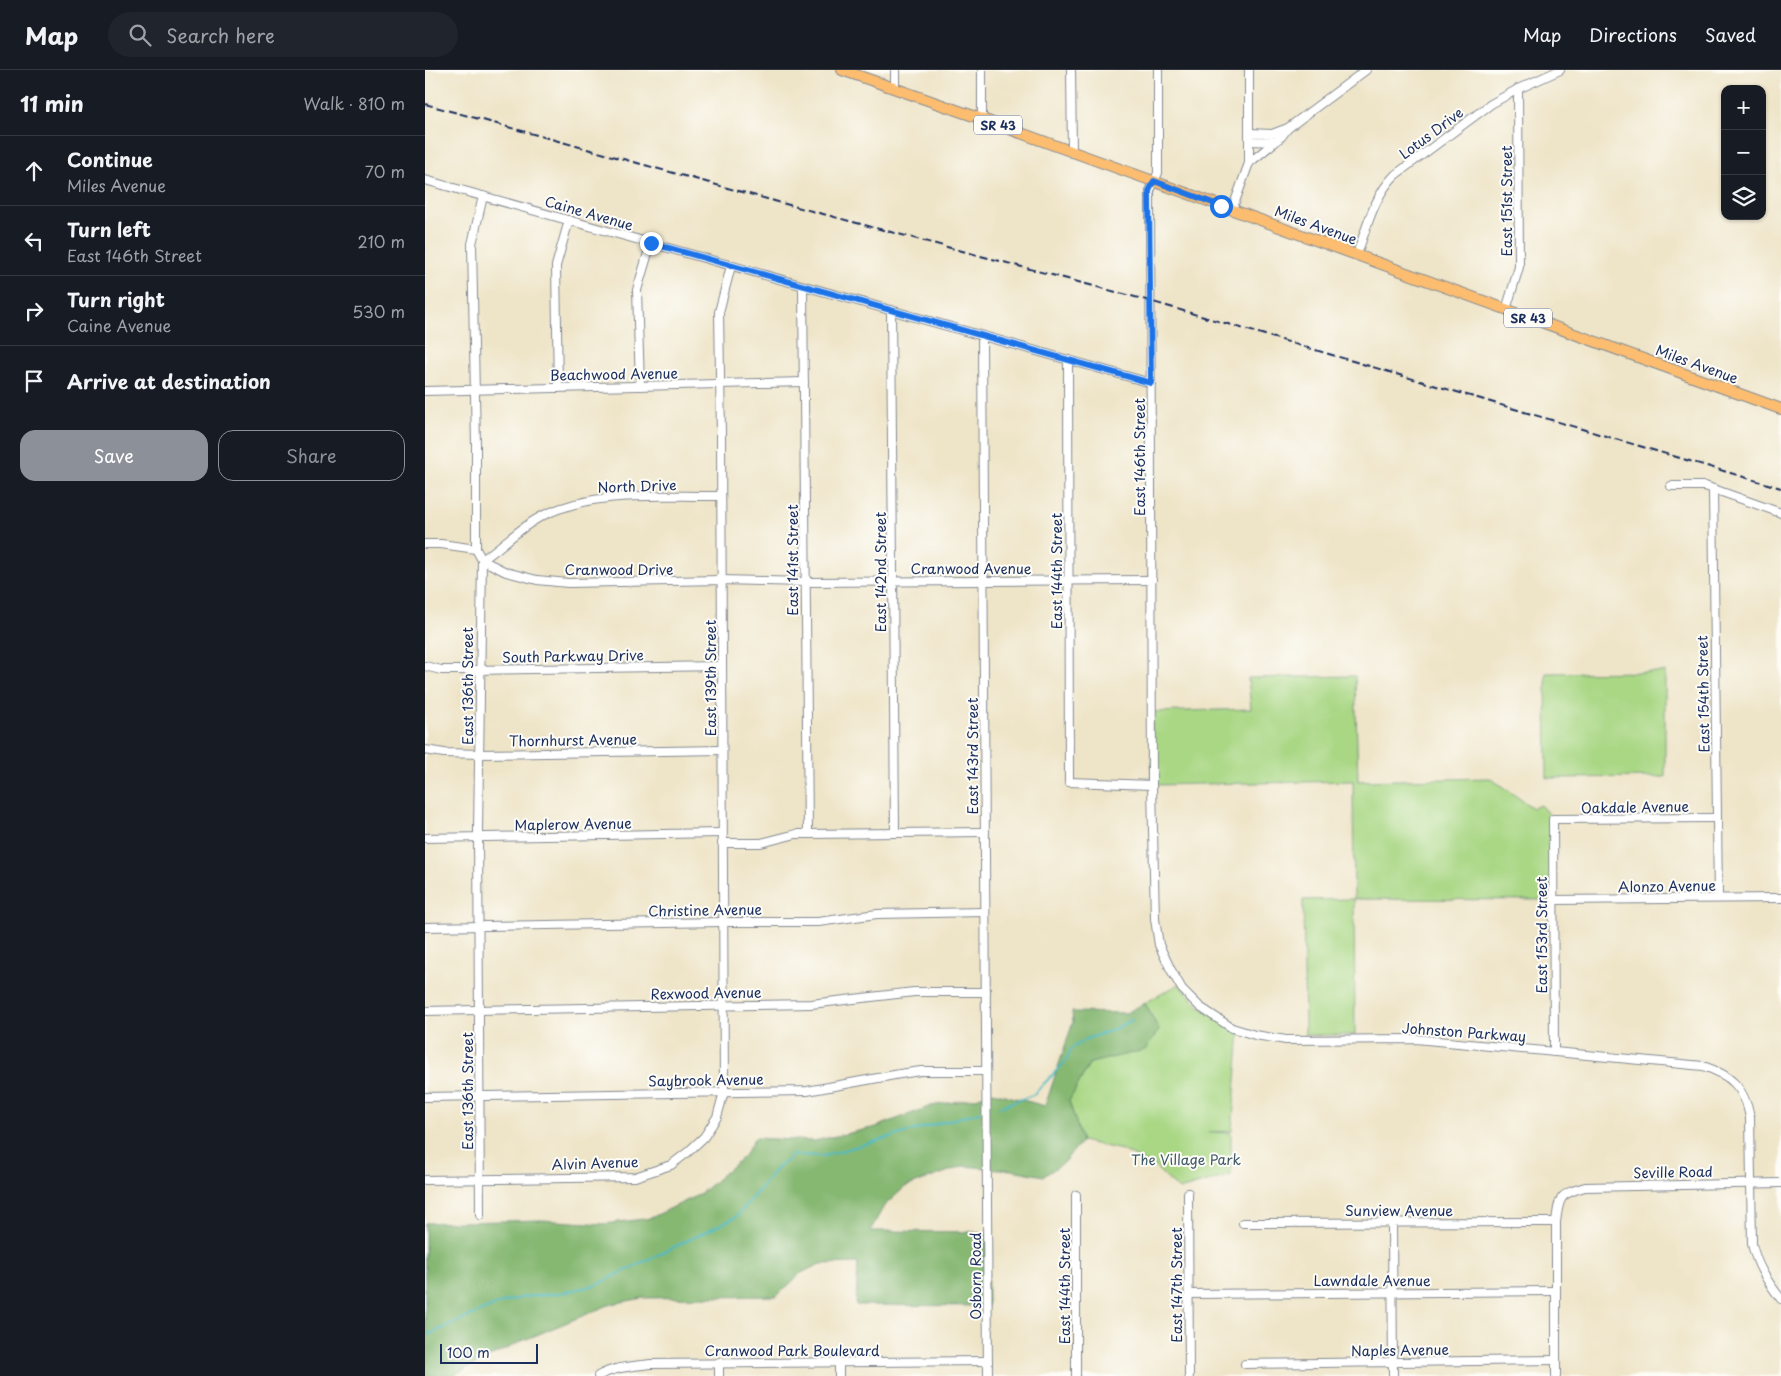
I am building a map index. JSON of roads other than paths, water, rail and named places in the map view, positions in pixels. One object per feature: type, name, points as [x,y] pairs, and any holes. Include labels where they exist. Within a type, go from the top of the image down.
[{"type":"main road","name":"Miles Avenue","points":[[842,70],[1357,254],[1781,409]]},
{"type":"street","points":[[895,70],[895,90]]},
{"type":"street","points":[[983,70],[983,119]]},
{"type":"street","points":[[1071,70],[1072,153]]},
{"type":"street","name":"East 146th Street","points":[[1151,785],[1149,191],[1158,173],[1158,70]]},
{"type":"street","points":[[1232,210],[1249,163],[1249,70]]},
{"type":"street","name":"Lotus Drive","points":[[1357,254],[1375,204],[1385,186],[1395,175],[1491,104],[1518,89],[1560,70]]},
{"type":"street","points":[[1249,163],[1275,142],[1288,128],[1364,71]]},
{"type":"street","name":"East 151st Street","points":[[1506,310],[1519,267],[1518,89]]},
{"type":"street","points":[[1249,137],[1272,134],[1288,128]]},
{"type":"street","points":[[1249,137],[1275,142]]},
{"type":"street","name":"Caine Avenue","points":[[425,180],[1151,383]]},
{"type":"street","points":[[482,560],[476,549],[473,244],[483,196]]},
{"type":"street","points":[[558,388],[556,266],[569,220]]},
{"type":"street","points":[[640,386],[637,290],[651,243]]},
{"type":"street","name":"East 139th Street","points":[[724,1092],[719,312],[731,266]]},
{"type":"street","name":"East 141st Street","points":[[803,286],[808,834]]},
{"type":"street","name":"East 142nd Street","points":[[891,310],[895,833]]},
{"type":"street","name":"East 143rd Street","points":[[982,336],[987,1176]]},
{"type":"street","name":"East 144th Street","points":[[1068,360],[1069,782],[1151,785]]},
{"type":"street","name":"Beachwood Avenue","points":[[425,391],[804,382]]},
{"type":"street","points":[[1671,486],[1705,486],[1781,513]]},
{"type":"street","name":"East 154th Street","points":[[1713,490],[1718,898]]},
{"type":"street","name":"North Drive","points":[[482,560],[519,531],[543,516],[571,505],[604,497],[721,496]]},
{"type":"street","points":[[425,544],[441,544],[476,549]]},
{"type":"street","name":"Cranwood Drive","points":[[482,560],[507,572],[537,580],[568,583],[721,580],[759,582]]},
{"type":"street","name":"East 136th Street","points":[[480,1215],[478,927],[479,670],[482,560]]},
{"type":"street","name":"Cranwood Avenue","points":[[759,582],[1151,580]]},
{"type":"street","name":"South Parkway Drive","points":[[425,666],[441,670],[722,666]]},
{"type":"street","name":"Thornhurst Avenue","points":[[425,750],[444,753],[480,754],[722,750]]},
{"type":"street","name":"Johnston Parkway","points":[[1151,785],[1155,919],[1159,945],[1182,989],[1200,1007],[1232,1028],[1255,1035],[1286,1040],[1416,1039],[1703,1066],[1720,1071],[1731,1078],[1739,1088],[1747,1104],[1750,1116],[1752,1244],[1755,1258],[1762,1273],[1781,1299]]},
{"type":"street","name":"Oakdale Avenue","points":[[1553,819],[1717,818]]},
{"type":"street","name":"East 153rd Street","points":[[1553,819],[1554,1052]]},
{"type":"street","points":[[722,843],[761,843],[796,834],[985,832]]},
{"type":"street","name":"Maplerow Avenue","points":[[425,838],[722,833]]},
{"type":"street","name":"Alonzo Avenue","points":[[1553,900],[1781,898]]},
{"type":"street","name":"Christine Avenue","points":[[425,928],[818,922],[877,914],[985,912]]},
{"type":"street","name":"Rexwood Avenue","points":[[425,1011],[811,1004],[914,992],[985,992]]},
{"type":"street","name":"Saybrook Avenue","points":[[425,1097],[807,1091],[914,1072],[986,1071]]},
{"type":"street","name":"Alvin Avenue","points":[[425,1180],[635,1177],[671,1165],[689,1152],[703,1137],[717,1117],[724,1092]]},
{"type":"street","name":"Osborn Road","points":[[987,1176],[988,1376]]},
{"type":"street","name":"Seville Road","points":[[1556,1222],[1558,1204],[1566,1192],[1585,1187],[1781,1183]]},
{"type":"street","name":"East 147th Street","points":[[1189,1193],[1189,1376]]},
{"type":"street","name":"East 144th Street","points":[[1077,1195],[1077,1376]]},
{"type":"street","points":[[1391,1222],[1393,1376]]},
{"type":"street","points":[[1556,1222],[1556,1376]]},
{"type":"street","name":"Sunview Avenue","points":[[1243,1223],[1556,1222]]},
{"type":"street","name":"Lawndale Avenue","points":[[1189,1294],[1556,1292]]},
{"type":"street","name":"Naples Avenue","points":[[1245,1364],[1556,1360]]},
{"type":"street","name":"Cranwood Park Boulevard","points":[[597,1376],[606,1371],[628,1366],[651,1364],[988,1361]]},
{"type":"street","points":[[719,1362],[719,1376]]},
{"type":"street","points":[[839,1362],[839,1376]]},
{"type":"street","points":[[628,1366],[628,1376]]},
{"type":"waterway","points":[[999,1107],[1033,1095],[1066,1061],[1071,1049],[1086,1039],[1110,1031],[1132,1020]]},
{"type":"waterway","points":[[425,1336],[495,1305],[524,1297],[561,1293],[596,1285],[736,1217],[777,1168],[793,1155],[823,1156],[979,1112]]},
{"type":"railway","points":[[425,104],[778,202],[1150,301],[1781,488]]},
{"type":"park label","name":"The Village Park","points":[[1186,1159]]}]
